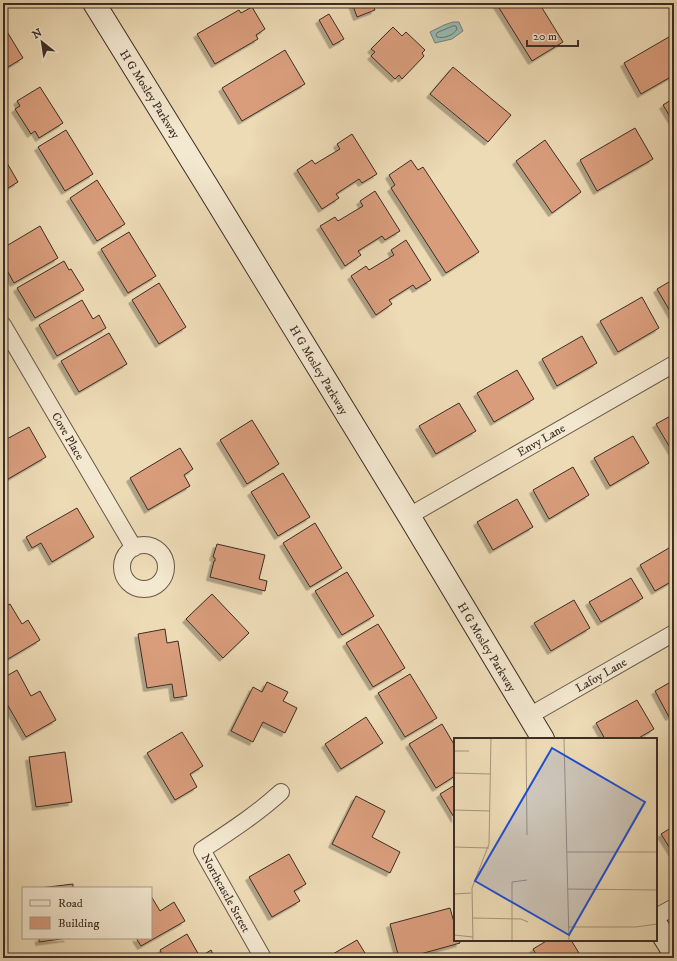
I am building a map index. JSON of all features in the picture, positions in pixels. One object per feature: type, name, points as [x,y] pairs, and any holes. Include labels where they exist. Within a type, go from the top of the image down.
[{"type":"main road","name":"H G Mosley Parkway","points":[[94,3],[213,195],[542,738]]},
{"type":"main road","points":[[657,926],[674,953]]},
{"type":"street","name":"Cove Place","points":[[3,325],[134,548]]},
{"type":"street","name":"Envy Lane","points":[[408,516],[674,364]]},
{"type":"street","name":"Lafoy Lane","points":[[529,716],[674,633]]},
{"type":"street","name":"Northcastle Street","points":[[262,958],[202,850],[253,816],[281,792]]},
{"type":"street","points":[[657,916],[674,907]]},
{"type":"water","points":[[453,22],[459,22],[463,31],[452,39],[435,43],[430,32]]},
{"type":"building","points":[[352,3],[378,3],[373,5],[375,10],[357,17]]},
{"type":"building","points":[[496,3],[539,3],[563,42],[532,61]]},
{"type":"building","points":[[252,7],[265,29],[256,35],[258,39],[215,64],[197,34],[239,10],[241,13]]},
{"type":"building","points":[[329,14],[344,39],[333,45],[319,20]]},
{"type":"building","points":[[3,25],[23,58],[3,70]]},
{"type":"building","points":[[393,27],[402,36],[406,32],[425,50],[422,53],[424,56],[402,79],[399,75],[395,79],[371,56],[375,52],[371,49]]},
{"type":"building","points":[[674,34],[674,75],[641,94],[624,63]]},
{"type":"building","points":[[285,50],[305,84],[242,121],[222,88]]},
{"type":"building","points":[[453,67],[511,115],[488,142],[430,94]]},
{"type":"building","points":[[40,87],[63,123],[39,138],[35,131],[31,134],[15,109],[20,106],[17,101]]},
{"type":"building","points":[[674,98],[674,123],[663,105]]},
{"type":"building","points":[[635,128],[653,159],[597,191],[580,160]]},
{"type":"building","points":[[66,130],[93,174],[65,191],[38,147]]},
{"type":"building","points":[[352,134],[377,174],[362,183],[359,179],[336,194],[339,198],[322,209],[297,170],[312,160],[315,164],[340,149],[337,144]]},
{"type":"building","points":[[545,140],[581,192],[552,213],[516,161]]},
{"type":"building","points":[[3,156],[18,182],[3,191]]},
{"type":"building","points":[[411,160],[418,170],[423,167],[479,252],[446,273],[391,188],[395,185],[389,175]]},
{"type":"building","points":[[97,180],[125,224],[97,241],[70,198]]},
{"type":"building","points":[[375,191],[400,231],[385,240],[382,236],[358,251],[361,255],[345,266],[320,226],[335,217],[338,221],[363,206],[360,201]]},
{"type":"building","points":[[40,226],[58,258],[14,283],[3,263],[3,248]]},
{"type":"building","points":[[129,232],[156,276],[128,293],[101,249]]},
{"type":"building","points":[[406,240],[431,280],[416,289],[413,285],[389,300],[392,304],[376,315],[351,276],[366,266],[369,270],[394,255],[391,250]]},
{"type":"building","points":[[64,261],[69,270],[71,269],[84,290],[35,318],[17,288]]},
{"type":"building","points":[[674,279],[674,318],[657,289]]},
{"type":"building","points":[[159,283],[186,327],[159,344],[132,300]]},
{"type":"building","points":[[642,297],[659,328],[618,352],[600,321]]},
{"type":"building","points":[[82,300],[93,319],[99,315],[106,328],[57,356],[39,325]]},
{"type":"building","points":[[109,333],[127,364],[79,392],[61,361]]},
{"type":"building","points":[[582,336],[597,363],[557,386],[542,359]]},
{"type":"building","points":[[517,370],[534,399],[494,422],[477,393]]},
{"type":"building","points":[[459,403],[476,431],[436,454],[419,426]]},
{"type":"building","points":[[674,414],[674,449],[672,451],[656,424]]},
{"type":"building","points":[[252,420],[279,464],[247,484],[220,440]]},
{"type":"building","points":[[29,427],[46,457],[3,482],[3,441]]},
{"type":"building","points":[[633,436],[649,463],[610,486],[594,458]]},
{"type":"building","points":[[180,448],[193,469],[184,475],[190,486],[148,510],[130,478]]},
{"type":"building","points":[[573,467],[589,495],[549,519],[533,490]]},
{"type":"building","points":[[283,473],[310,517],[278,536],[251,492]]},
{"type":"building","points":[[517,499],[533,527],[493,550],[477,522]]},
{"type":"building","points":[[77,508],[94,537],[52,562],[41,543],[32,548],[26,537]]},
{"type":"building","points":[[315,523],[342,568],[310,587],[283,543]]},
{"type":"building","points":[[217,544],[265,555],[259,579],[267,581],[265,591],[210,577],[215,561],[215,558],[213,557]]},
{"type":"building","points":[[674,545],[674,580],[655,591],[640,565]]},
{"type":"building","points":[[347,572],[374,616],[342,635],[315,591]]},
{"type":"building","points":[[631,578],[643,598],[601,622],[589,602]]},
{"type":"building","points":[[212,594],[249,633],[223,658],[186,619]]},
{"type":"building","points":[[574,600],[590,628],[551,651],[534,623]]},
{"type":"building","points":[[10,604],[22,624],[28,620],[40,640],[3,662],[3,608]]},
{"type":"building","points":[[378,624],[405,668],[373,687],[346,643]]},
{"type":"building","points":[[165,629],[167,643],[178,641],[187,696],[174,698],[172,684],[147,688],[138,634]]},
{"type":"building","points":[[17,670],[31,696],[40,691],[56,720],[26,737],[3,697],[3,678]]},
{"type":"building","points":[[410,674],[437,718],[405,737],[378,693]]},
{"type":"building","points":[[674,680],[674,714],[669,717],[655,691]]},
{"type":"building","points":[[267,682],[288,692],[283,701],[297,708],[285,733],[263,722],[253,742],[231,731],[253,687],[262,692]]},
{"type":"building","points":[[637,700],[654,729],[639,738],[604,738],[596,723]]},
{"type":"building","points":[[366,717],[383,743],[341,769],[325,744]]},
{"type":"building","points":[[442,724],[454,744],[454,777],[436,788],[409,744]]},
{"type":"building","points":[[182,732],[203,766],[190,774],[197,787],[175,800],[147,753]]},
{"type":"building","points":[[65,752],[72,802],[36,807],[29,757]]},
{"type":"building","points":[[454,786],[454,817],[440,794]]},
{"type":"building","points":[[356,796],[385,811],[372,837],[400,852],[390,873],[332,844]]},
{"type":"building","points":[[674,826],[674,855],[661,834]]},
{"type":"building","points":[[289,854],[306,884],[294,891],[300,901],[272,917],[249,877]]},
{"type":"building","points":[[73,884],[73,887],[48,887]]},
{"type":"building","points":[[152,898],[160,911],[174,902],[185,921],[141,946],[137,939],[152,939]]},
{"type":"building","points":[[450,908],[454,922],[454,941],[459,941],[460,943],[406,958],[399,958],[390,924]]},
{"type":"building","points":[[187,934],[200,957],[211,950],[215,958],[164,958],[160,950]]},
{"type":"building","points":[[39,939],[61,939],[39,942]]},
{"type":"building","points":[[357,940],[368,958],[326,958]]},
{"type":"building","points":[[546,941],[572,941],[582,958],[538,958],[533,949]]}]
